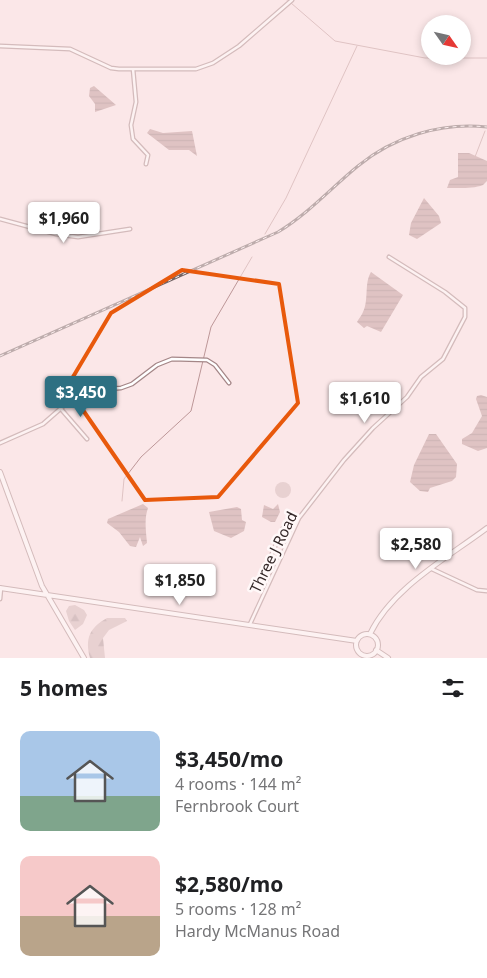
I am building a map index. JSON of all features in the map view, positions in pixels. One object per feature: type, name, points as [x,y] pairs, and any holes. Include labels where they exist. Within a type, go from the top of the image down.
[{"type":"main road","points":[[0,472],[46,595],[84,658]]},
{"type":"main road","points":[[370,634],[388,605],[487,528]]},
{"type":"main road","points":[[0,588],[357,641]]},
{"type":"main road","points":[[370,634],[377,641],[376,650],[370,655],[362,654],[357,649],[357,641],[363,635],[370,634]]},
{"type":"main road","points":[[376,650],[388,658]]},
{"type":"street","points":[[0,46],[70,49],[111,68],[196,69],[213,63],[238,46],[292,0]]},
{"type":"street","points":[[134,69],[136,102],[131,125],[132,139],[148,155],[146,164]]},
{"type":"street","points":[[0,219],[56,234],[78,237],[130,229]]},
{"type":"street","name":"Three J Road","points":[[250,624],[300,518],[344,460],[372,428],[407,397],[422,377],[443,359],[464,317],[465,308],[445,292],[389,257]]},
{"type":"street","points":[[0,443],[35,429],[75,396],[83,392],[121,388],[132,384],[157,365],[172,359],[207,360],[215,365],[229,383]]},
{"type":"street","points":[[61,409],[88,439]]},
{"type":"street","points":[[268,583],[261,579],[282,528]]},
{"type":"street","points":[[432,569],[477,590],[487,591]]},
{"type":"street","points":[[0,588],[0,599]]},
{"type":"highlighted area","points":[[182,270],[279,284],[298,403],[218,497],[145,500],[67,387],[111,313]]},
{"type":"green space","points":[[280,482],[286,482],[291,487],[289,496],[280,498],[275,493],[275,487]]},
{"type":"green space","points":[[75,605],[84,610],[87,615],[83,624],[75,630],[69,621],[66,611],[69,606]]},
{"type":"green space","points":[[107,618],[125,618],[127,621],[109,630],[103,638],[105,658],[90,658],[88,640],[92,630]]},
{"type":"shaded area","points":[[94,86],[116,105],[95,112],[95,104],[89,96],[90,88]]},
{"type":"shaded area","points":[[150,129],[163,133],[192,131],[197,156],[189,150],[169,150],[147,133]]},
{"type":"shaded area","points":[[458,153],[469,153],[487,161],[487,181],[483,185],[470,188],[447,188],[450,180],[458,177]]},
{"type":"shaded area","points":[[424,198],[439,216],[441,223],[417,239],[409,235],[411,223]]},
{"type":"shaded area","points":[[371,272],[403,295],[381,332],[367,326],[364,328],[357,322],[365,307]]},
{"type":"shaded area","points":[[477,396],[487,397],[487,448],[478,451],[462,444],[462,439],[472,433],[482,416],[476,399]]},
{"type":"shaded area","points":[[429,434],[436,434],[457,464],[456,477],[452,481],[430,488],[428,492],[420,491],[410,482],[414,465]]},
{"type":"shaded area","points":[[143,504],[148,508],[146,521],[147,543],[143,546],[140,537],[136,547],[130,546],[119,532],[107,523],[108,519]]},
{"type":"shaded area","points":[[278,504],[280,512],[275,522],[262,517],[264,505],[273,509]]},
{"type":"shaded area","points":[[237,507],[241,509],[242,520],[246,522],[244,531],[231,538],[214,531],[209,512]]},
{"type":"waterway","points":[[291,3],[335,41],[425,58],[487,58]]},
{"type":"waterway","points":[[265,234],[286,198],[357,46]]},
{"type":"waterway","points":[[475,157],[485,131]]},
{"type":"waterway","points":[[122,501],[124,479],[141,457],[191,411],[211,327],[252,257]]},
{"type":"railway","points":[[0,356],[278,232],[309,209],[358,166],[386,147],[435,129],[470,126],[487,127]]}]
